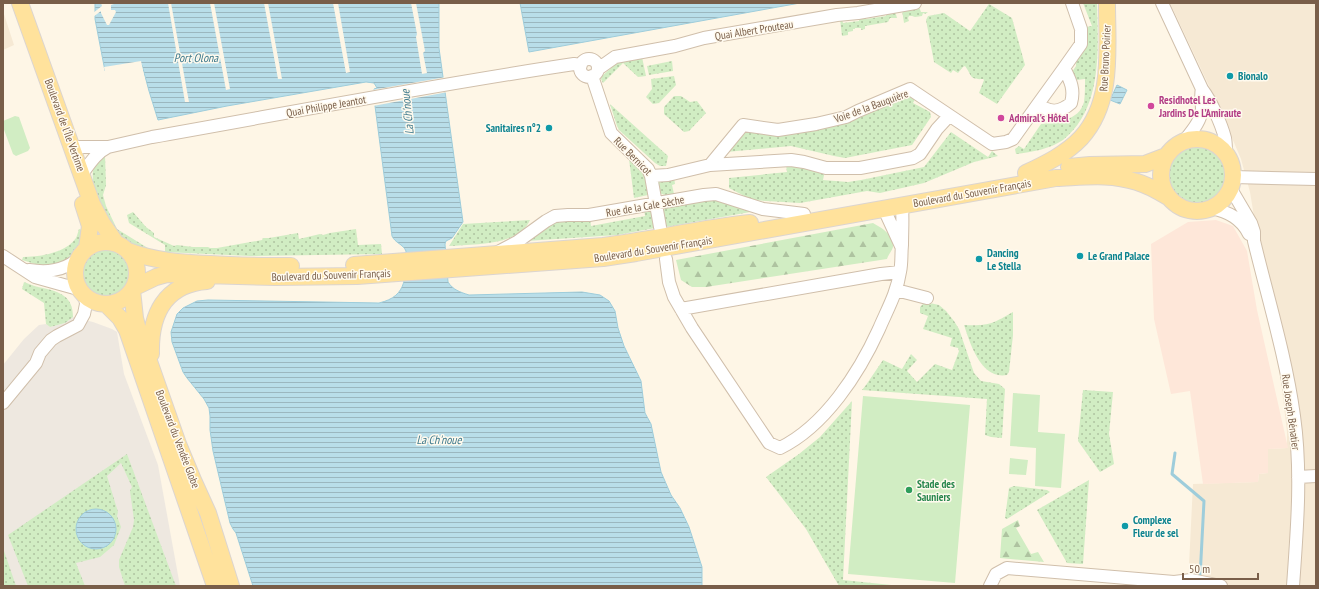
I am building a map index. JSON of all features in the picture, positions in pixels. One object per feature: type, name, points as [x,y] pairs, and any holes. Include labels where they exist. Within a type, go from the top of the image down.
[{"type":"main road","name":"Boulevard de l'Île Vertime","points":[[11,3],[90,222],[82,254]]},
{"type":"main road","name":"Boulevard de l'Île Vertime","points":[[20,3],[73,147],[92,204],[102,223],[122,247]]},
{"type":"main road","name":"Rue Bruno Poirier","points":[[1026,173],[1047,162],[1077,142],[1088,128],[1098,110],[1106,83],[1107,3]]},
{"type":"main road","points":[[1196,139],[1209,142],[1220,148],[1226,154],[1230,161],[1232,183],[1220,203],[1212,208],[1202,211],[1189,211],[1179,207],[1168,197],[1162,183],[1161,174],[1162,165],[1166,156],[1172,149],[1185,140],[1196,139]]},
{"type":"main road","name":"Boulevard du Souvenir Français","points":[[460,263],[494,254],[603,246],[634,242],[724,226],[755,223],[1054,168],[1090,165],[1145,164],[1166,156]]},
{"type":"main road","name":"Boulevard du Souvenir Français","points":[[133,289],[156,277],[167,274],[291,277],[460,263],[603,258],[636,254],[1041,181],[1087,176],[1119,178],[1141,183],[1168,197]]},
{"type":"main road","points":[[101,242],[108,242],[122,247],[133,258],[136,265],[136,281],[133,289],[128,296],[121,300],[107,304],[92,301],[82,293],[74,274],[82,254],[93,244],[101,242]]},
{"type":"main road","name":"Boulevard du Souvenir Français","points":[[122,247],[143,256],[162,261],[223,265],[387,268]]},
{"type":"main road","points":[[151,366],[150,341],[153,324],[158,311],[167,299],[179,289],[193,283],[206,281],[226,281],[236,276]]},
{"type":"main road","name":"Boulevard du Vendée Globe","points":[[133,289],[135,320],[181,450],[208,513],[231,586]]},
{"type":"main road","name":"Boulevard du Vendée Globe","points":[[107,304],[120,318],[127,330],[215,586]]},
{"type":"street","name":"Quai Albert Prouteau","points":[[595,72],[615,57],[675,46],[704,38],[915,3]]},
{"type":"street","points":[[1038,104],[1049,110],[1055,111],[1065,108],[1071,103],[1073,89],[1071,81],[1064,68],[1081,44],[1081,29],[1072,3]]},
{"type":"street","points":[[1162,3],[1202,89],[1210,102],[1225,139],[1226,154]]},
{"type":"street","name":"Quai Philippe Jeantot","points":[[73,147],[108,147],[152,137],[369,98],[534,70],[574,64],[580,65],[586,60],[592,60],[596,63],[595,72]]},
{"type":"street","name":"Voie de la Bauquière","points":[[710,165],[743,125],[778,130],[816,124],[846,117],[910,90],[992,144],[1006,142],[1012,139],[1064,68]]},
{"type":"street","name":"Rue Bernicot","points":[[595,72],[611,133],[648,169],[651,176],[710,165]]},
{"type":"street","points":[[1185,140],[1198,122],[1202,110],[1200,95],[1202,89]]},
{"type":"street","points":[[710,165],[791,160],[826,168],[860,168],[913,158],[920,154],[949,116]]},
{"type":"street","points":[[82,174],[95,156],[108,147]]},
{"type":"street","points":[[651,176],[660,228]]},
{"type":"street","points":[[1232,183],[1316,179]]},
{"type":"street","name":"Rue Joseph Bénatier","points":[[1232,183],[1254,232],[1254,241],[1290,390],[1295,425],[1298,477],[1293,586]]},
{"type":"street","name":"Rue de la Cale Sèche","points":[[494,254],[517,242],[546,221],[556,216],[589,215],[716,194],[762,209],[804,214]]},
{"type":"street","points":[[666,259],[672,292],[681,309],[769,443],[780,448],[790,443],[808,429],[825,413],[858,370],[871,346],[890,307],[900,272],[903,222],[902,206]]},
{"type":"street","name":"Rue Joseph Bénatier","points":[[1212,208],[1235,217],[1246,228],[1254,241]]},
{"type":"street","points":[[884,209],[902,247]]},
{"type":"street","points":[[23,269],[44,272],[55,271],[70,265],[82,254]]},
{"type":"street","points":[[3,256],[34,277],[82,293],[86,304],[84,314],[78,325],[53,338],[40,353],[36,363],[3,403]]},
{"type":"street","points":[[681,309],[900,272]]},
{"type":"street","points":[[896,290],[927,298]]},
{"type":"street","points":[[1298,477],[1316,476]]},
{"type":"street","points":[[990,586],[996,574],[1007,568],[1174,582],[1191,580],[1204,585],[1221,586]]},
{"type":"street","points":[[1174,582],[1186,586]]},
{"type":"shaded area","points":[[1170,3],[1316,3],[1316,586],[1188,586],[1193,484],[1258,482],[1259,474],[1268,473],[1268,449],[1287,448],[1287,432],[1281,381],[1250,192],[1241,159],[1218,105]]},
{"type":"shaded area","points":[[3,11],[14,45],[3,50]]},
{"type":"shaded area","points":[[1216,220],[1233,226],[1247,251],[1257,310],[1288,448],[1268,449],[1268,473],[1259,474],[1258,482],[1203,484],[1190,391],[1171,394],[1154,319],[1151,244],[1188,222]]},
{"type":"shaded area","points":[[73,317],[93,322],[117,332],[124,374],[158,465],[180,586],[3,586],[3,365],[24,339],[39,325],[46,324],[50,327],[65,323]]},
{"type":"green space","points":[[1083,3],[1097,3],[1098,39],[1092,95],[1085,112],[1076,127],[1063,140],[1047,148],[1016,154],[1015,149],[1019,146],[1024,149],[1041,124],[1060,121],[1072,117],[1081,108],[1084,102],[1085,79],[1077,80],[1072,72],[1076,66],[1076,58],[1086,27],[1092,26]]},
{"type":"green space","points":[[989,4],[1012,18],[1025,65],[997,104],[979,93],[984,80],[973,78],[965,66],[958,73],[953,70],[951,73],[934,62],[926,20],[928,16],[944,13],[970,31]]},
{"type":"green space","points":[[919,7],[921,12],[928,12],[925,14],[923,13],[922,16],[909,16],[909,21],[904,23],[902,10]]},
{"type":"green space","points":[[895,11],[897,18],[890,18],[888,22],[865,26],[865,29],[861,30],[861,28],[855,28],[853,31],[848,32],[848,35],[842,36],[840,19],[842,19],[843,23],[859,21],[859,17],[865,16],[866,19],[886,16],[886,12]]},
{"type":"green space","points":[[642,57],[646,76],[638,77],[623,63],[603,83],[601,79],[602,76],[618,62]]},
{"type":"green space","points":[[672,61],[673,71],[649,75],[647,66]]},
{"type":"green space","points":[[674,76],[676,85],[659,103],[653,104],[646,97],[652,89],[651,79]]},
{"type":"green space","points":[[899,94],[916,97],[913,103],[930,112],[931,117],[912,145],[845,158],[791,146],[726,152],[745,129],[775,133]]},
{"type":"green space","points":[[674,96],[681,96],[690,102],[697,101],[706,113],[689,131],[684,132],[664,114],[664,107]]},
{"type":"green space","points":[[610,104],[668,156],[666,166],[660,166],[655,163],[619,130]]},
{"type":"green space","points":[[15,116],[19,117],[30,148],[28,151],[16,156],[13,154],[3,127],[3,121]]},
{"type":"green space","points":[[951,132],[988,157],[992,151],[998,156],[974,162],[924,183],[880,193],[867,191],[800,203],[752,200],[729,188],[729,178],[787,172],[786,165],[825,170],[823,180],[848,182],[924,167]]},
{"type":"green space","points":[[1191,145],[1203,145],[1214,150],[1222,158],[1227,169],[1225,187],[1214,200],[1203,205],[1191,205],[1180,200],[1172,192],[1167,181],[1167,169],[1172,158],[1180,150]]},
{"type":"green space","points":[[105,155],[106,185],[103,195],[106,206],[117,229],[151,250],[131,244],[125,240],[113,226],[101,206],[94,185],[93,175],[95,165]]},
{"type":"green space","points":[[631,158],[644,170],[648,195],[634,198],[629,159]]},
{"type":"green space","points":[[674,177],[675,184],[672,185],[674,194],[665,195],[659,193],[657,183],[658,180]]},
{"type":"green space","points":[[710,198],[756,211],[666,227],[663,208]]},
{"type":"green space","points":[[644,209],[649,210],[652,213],[655,228],[617,235],[526,241],[556,220],[590,219],[591,226],[645,216]]},
{"type":"green space","points":[[133,212],[146,227],[154,233],[154,237],[174,246],[217,248],[262,240],[263,238],[298,233],[299,239],[320,234],[323,235],[356,229],[358,245],[381,244],[382,254],[250,256],[165,252],[165,245],[129,223],[127,215]]},
{"type":"green space","points":[[530,220],[516,235],[506,239],[482,244],[449,246],[463,224]]},
{"type":"green space","points":[[873,223],[884,230],[892,239],[893,247],[887,259],[706,287],[692,287],[681,280],[676,260]]},
{"type":"green space","points":[[79,229],[83,230],[79,244],[69,259],[61,264],[42,266],[22,260],[23,257],[44,255],[59,251],[72,243],[76,238]]},
{"type":"green space","points":[[101,249],[111,249],[123,256],[130,268],[130,278],[123,290],[111,297],[101,297],[93,293],[86,286],[82,278],[82,268],[86,260],[93,253]]},
{"type":"green space","points":[[24,282],[60,293],[71,304],[73,317],[65,323],[50,327],[46,324],[44,303],[22,289]]},
{"type":"green space","points":[[925,302],[939,305],[954,321],[959,329],[974,373],[981,381],[999,384],[1005,389],[1002,438],[985,435],[987,399],[862,390],[883,360],[902,369],[911,354],[917,360],[907,371],[917,382],[935,364],[952,370],[959,351],[958,348],[950,346],[952,338],[923,329],[928,316],[920,313],[920,307]]},
{"type":"green space","points":[[1013,312],[1013,335],[1009,372],[1007,375],[998,375],[990,372],[978,359],[964,325],[990,323]]},
{"type":"green space","points":[[1083,390],[1113,392],[1109,434],[1114,464],[1100,472],[1078,441]]},
{"type":"green space","points":[[1013,393],[1040,395],[1038,432],[1065,434],[1061,488],[1035,486],[1036,448],[1010,446]]},
{"type":"green space","name":"Stade des Sauniers","points":[[863,396],[970,405],[955,583],[848,574]]},
{"type":"green space","points":[[852,401],[843,580],[901,586],[839,586],[806,529],[766,477],[820,437]]},
{"type":"green space","points":[[127,454],[176,586],[125,586],[119,567],[119,560],[133,527],[134,520],[130,491],[132,487],[121,463],[107,476],[121,527],[114,545],[100,557],[76,563],[85,586],[28,586],[8,535]]},
{"type":"green space","points":[[1010,458],[1028,460],[1026,475],[1009,474]]},
{"type":"green space","points":[[1089,480],[1083,564],[1067,563],[1037,510]]},
{"type":"green space","points":[[1014,486],[1047,490],[1050,492],[1007,519],[1005,518],[1009,488]]},
{"type":"green space","points":[[1018,520],[1020,526],[1016,528],[1031,554],[1038,552],[1044,562],[1000,558],[1002,529]]},
{"type":"green space","points":[[3,548],[16,586],[3,586]]},
{"type":"water","name":"La Ch'noue","points":[[95,3],[439,3],[439,48],[463,222],[452,238],[446,241],[445,244],[448,282],[454,289],[469,295],[582,292],[600,295],[609,301],[615,311],[618,328],[624,346],[641,381],[645,413],[651,424],[661,472],[671,495],[680,508],[689,527],[702,567],[702,586],[253,586],[236,533],[230,523],[213,451],[209,408],[204,399],[183,372],[172,342],[171,332],[177,314],[183,308],[197,301],[379,303],[389,300],[396,295],[400,290],[405,276],[406,251],[392,236],[375,106],[374,89],[377,88],[374,83],[366,82],[227,106],[158,120],[142,65],[105,71],[95,19]]},
{"type":"water","points":[[520,3],[800,3],[529,52]]},
{"type":"water","points":[[1117,85],[1127,90],[1120,104],[1110,100]]},
{"type":"water","points":[[100,509],[107,512],[113,518],[116,529],[115,537],[107,546],[100,549],[92,549],[85,546],[77,537],[76,525],[79,518],[88,510]]},
{"type":"pier","points":[[101,3],[117,3],[111,5],[111,10],[115,10],[116,12],[109,25],[107,25],[101,11],[93,17],[93,13],[102,6]]},
{"type":"pier","points":[[168,3],[171,3],[189,102],[185,102]]},
{"type":"pier","points":[[210,3],[214,3],[230,89],[226,90]]},
{"type":"pier","points":[[264,3],[268,3],[282,79],[278,79]]},
{"type":"pier","points":[[333,3],[338,3],[350,72],[346,73]]},
{"type":"pier","points":[[411,3],[416,3],[425,51],[423,53],[427,73],[422,74],[416,37],[417,34]]},
{"type":"pier","points":[[141,61],[148,94],[141,67],[105,73],[104,67]]},
{"type":"pier","points":[[446,77],[448,92],[373,106],[372,90]]},
{"type":"waterway","points":[[1175,453],[1172,474],[1204,501],[1200,578]]},
{"type":"place","name":"Bionalo","points":[[1230,76]]},
{"type":"place","name":"Residhotel Les Jardins De L’Amiraute","points":[[1151,106]]},
{"type":"place","name":"Admiral's Hôtel","points":[[1001,118]]},
{"type":"place","name":"Sanitaires n°2","points":[[549,128]]},
{"type":"place","name":"Le Grand Palace","points":[[1080,256]]},
{"type":"place","name":"Dancing Le Stella","points":[[979,259]]},
{"type":"place","name":"Stade des Sauniers","points":[[909,490]]},
{"type":"place","name":"Complexe Fleur de sel","points":[[1125,526]]},
{"type":"water label","name":"Port Olona","points":[[196,57]]}]
